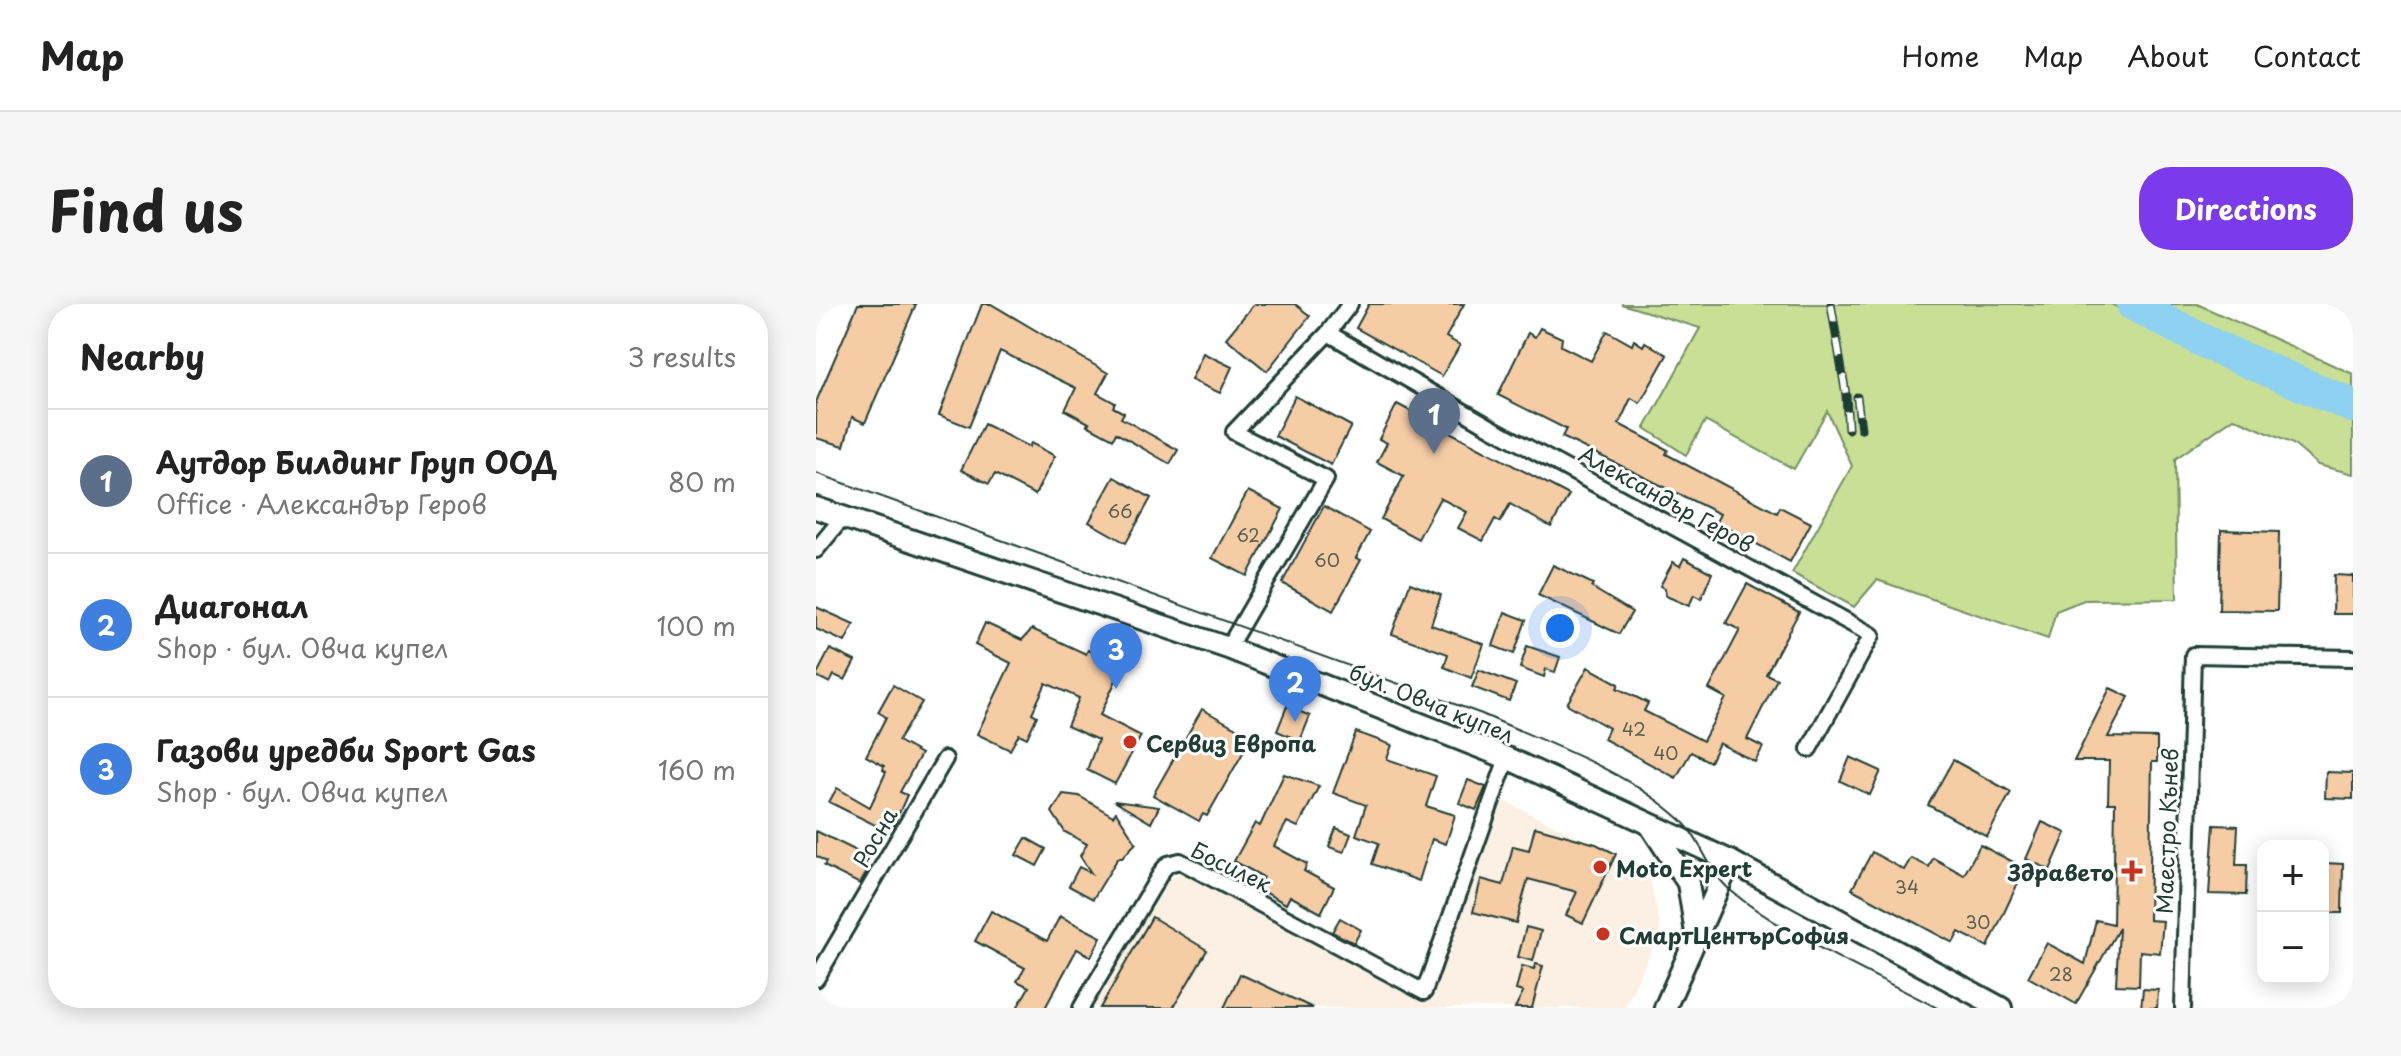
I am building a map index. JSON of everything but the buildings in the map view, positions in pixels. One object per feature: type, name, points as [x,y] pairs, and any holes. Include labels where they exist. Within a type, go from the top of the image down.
[{"type":"main road","name":"бул. Овча купел","points":[[816,508],[1228,648],[1507,758],[1730,861],[2001,1008]]},
{"type":"main road","points":[[1650,825],[1688,883],[1696,936]]},
{"type":"main road","points":[[1665,1008],[1730,861]]},
{"type":"street","points":[[1228,648],[1326,479],[1234,432],[1328,333],[1350,304]]},
{"type":"street","name":"Александър Геров","points":[[1328,333],[1492,428],[1872,635],[1809,749]]},
{"type":"street","points":[[816,550],[844,516]]},
{"type":"street","name":"Маестро Кънев","points":[[2183,1008],[2193,655],[2353,658]]},
{"type":"street","name":"Босилек","points":[[1081,1008],[1162,871],[1168,864],[1180,861],[1424,992],[1507,758]]},
{"type":"street","name":"Росна","points":[[816,979],[945,759]]},
{"type":"shaded area","points":[[1503,800],[1649,872],[1661,930],[1625,1008],[1093,1008],[1167,881],[1183,870],[1424,991]]},
{"type":"green space","points":[[1621,304],[2111,304],[2216,358],[2353,419],[2353,474],[2318,465],[2293,444],[2234,418],[2175,459],[2177,599],[2084,600],[2056,611],[2048,639],[1877,580],[1854,607],[1792,573],[1852,466],[1827,411],[1794,469],[1705,421],[1686,455],[1645,428],[1700,328]]},
{"type":"green space","points":[[2157,304],[2197,304],[2353,374],[2353,394]]},
{"type":"waterway","points":[[2133,304],[2217,348],[2353,406]]},
{"type":"tram line","points":[[816,473],[1482,714],[1612,772],[1660,802],[1681,820],[1722,882],[1751,907],[1829,953],[1937,1008]]},
{"type":"railway","points":[[1831,304],[1846,395],[1848,429]]},
{"type":"railway","points":[[1857,397],[1861,429]]},
{"type":"place","name":"Аутдор Билдинг Груп ООД","points":[[1434,454]]},
{"type":"place","name":"Газови уредби Sport Gas","points":[[1116,689]]},
{"type":"place","name":"Диагонал","points":[[1295,722]]},
{"type":"place","name":"Сервиз Европа","points":[[1130,742]]},
{"type":"place","name":"Moto Expert","points":[[1600,867]]},
{"type":"place","name":"Здравето","points":[[2132,871]]},
{"type":"place","name":"СмартЦентърСофия","points":[[1603,934]]}]
